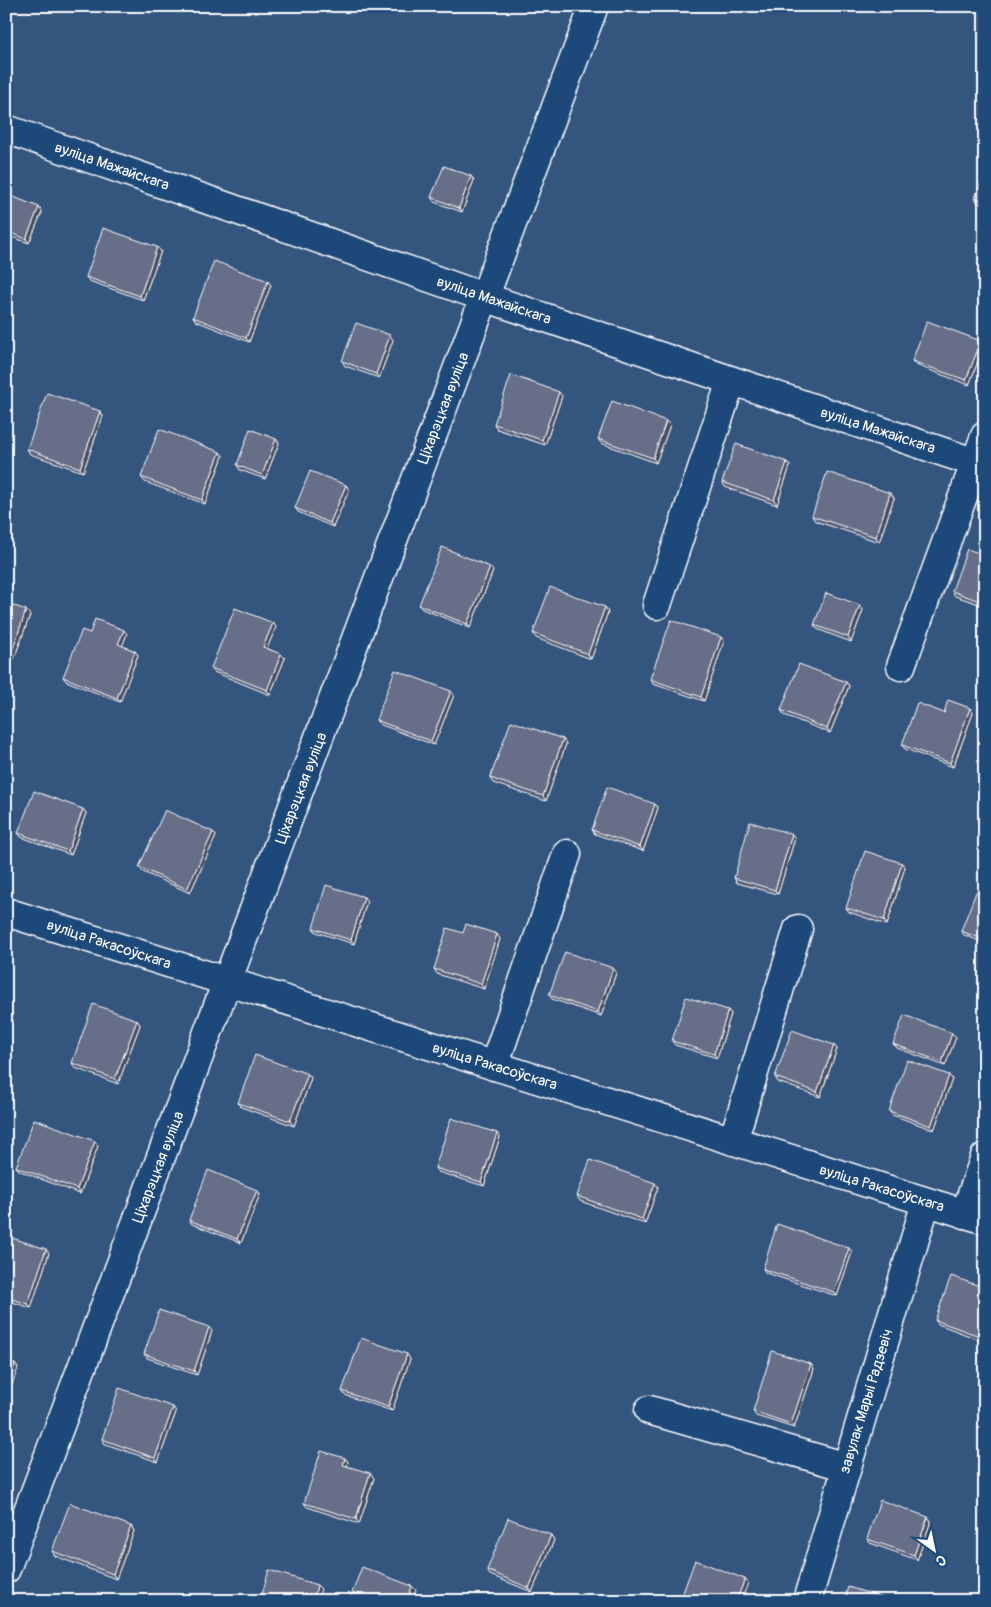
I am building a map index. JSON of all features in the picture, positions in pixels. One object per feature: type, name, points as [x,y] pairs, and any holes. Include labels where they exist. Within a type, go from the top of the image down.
[{"type":"street","name":"Ціхарэцкая вуліца","points":[[6,1569],[594,6]]},
{"type":"street","name":"вуліца Мажайскага","points":[[6,129],[484,297],[980,464]]},
{"type":"street","points":[[657,604],[731,381]]},
{"type":"street","points":[[901,666],[980,464],[985,436]]},
{"type":"street","points":[[494,1066],[567,854]]},
{"type":"street","name":"вуліца Ракасоўскага","points":[[6,912],[975,1217]]},
{"type":"street","points":[[733,1141],[798,929]]},
{"type":"street","points":[[975,1217],[985,1157]]},
{"type":"street","name":"завулак Марыі Радзевіч","points":[[807,1601],[926,1202]]},
{"type":"street","points":[[649,1410],[847,1467]]},
{"type":"building","points":[[444,166],[471,176],[459,208],[431,197]]},
{"type":"building","points":[[985,172],[985,202],[975,198]]},
{"type":"building","points":[[6,194],[39,207],[26,239],[6,231]]},
{"type":"building","points":[[103,228],[157,247],[140,296],[86,277]]},
{"type":"building","points":[[214,261],[268,281],[246,338],[193,317]]},
{"type":"building","points":[[927,321],[981,341],[966,380],[912,361]]},
{"type":"building","points":[[356,323],[390,335],[376,374],[342,361]]},
{"type":"building","points":[[511,375],[559,392],[542,440],[494,424]]},
{"type":"building","points":[[47,393],[100,411],[80,468],[27,449]]},
{"type":"building","points":[[612,401],[666,421],[653,458],[598,439]]},
{"type":"building","points":[[159,429],[220,452],[202,500],[141,477]]},
{"type":"building","points":[[250,429],[276,439],[262,475],[237,465]]},
{"type":"building","points":[[736,444],[787,462],[774,500],[722,482]]},
{"type":"building","points":[[310,471],[346,485],[330,523],[295,508]]},
{"type":"building","points":[[827,472],[890,493],[876,537],[812,516]]},
{"type":"building","points":[[442,547],[490,567],[467,624],[419,605]]},
{"type":"building","points":[[967,549],[985,555],[985,603],[952,591]]},
{"type":"building","points":[[550,587],[605,607],[588,654],[533,633]]},
{"type":"building","points":[[826,593],[860,605],[848,637],[814,625]]},
{"type":"building","points":[[6,603],[26,610],[9,660],[6,659]]},
{"type":"building","points":[[235,608],[273,623],[263,647],[281,654],[267,690],[211,668]]},
{"type":"building","points":[[95,619],[124,630],[118,644],[135,651],[117,698],[63,677],[82,630],[90,633]]},
{"type":"building","points":[[671,620],[721,637],[701,697],[650,679]]},
{"type":"building","points":[[799,664],[846,682],[827,729],[781,710]]},
{"type":"building","points":[[395,670],[451,691],[431,741],[376,720]]},
{"type":"building","points":[[948,700],[970,708],[950,763],[902,745],[917,703],[944,713]]},
{"type":"building","points":[[511,721],[563,739],[543,796],[490,778]]},
{"type":"building","points":[[607,787],[655,804],[640,847],[592,830]]},
{"type":"building","points":[[34,791],[83,809],[68,851],[18,833]]},
{"type":"building","points":[[165,810],[213,832],[187,889],[139,867]]},
{"type":"building","points":[[750,822],[792,834],[775,890],[734,878]]},
{"type":"building","points":[[865,851],[902,863],[884,920],[846,908]]},
{"type":"building","points":[[326,885],[364,897],[351,940],[313,928]]},
{"type":"building","points":[[976,892],[985,895],[985,940],[961,931]]},
{"type":"building","points":[[466,924],[497,934],[481,984],[434,969],[447,928],[463,933]]},
{"type":"building","points":[[565,952],[613,968],[598,1012],[549,995]]},
{"type":"building","points":[[686,997],[728,1010],[714,1054],[672,1041]]},
{"type":"building","points":[[93,1004],[137,1020],[115,1079],[72,1063]]},
{"type":"building","points":[[904,1015],[952,1033],[942,1062],[893,1044]]},
{"type":"building","points":[[792,1030],[834,1045],[817,1092],[775,1077]]},
{"type":"building","points":[[255,1055],[308,1074],[290,1121],[238,1103]]},
{"type":"building","points":[[907,1060],[949,1075],[931,1126],[889,1111]]},
{"type":"building","points":[[451,1118],[497,1133],[481,1182],[435,1168]]},
{"type":"building","points":[[34,1119],[95,1141],[77,1189],[16,1167]]},
{"type":"building","points":[[590,1160],[655,1183],[642,1219],[577,1196]]},
{"type":"building","points":[[208,1170],[257,1190],[237,1239],[189,1220]]},
{"type":"building","points":[[777,1224],[849,1248],[834,1292],[763,1269]]},
{"type":"building","points":[[6,1236],[46,1249],[28,1304],[6,1297]]},
{"type":"building","points":[[951,1276],[985,1288],[985,1338],[935,1320]]},
{"type":"building","points":[[159,1310],[209,1327],[194,1371],[144,1354]]},
{"type":"building","points":[[361,1338],[407,1354],[388,1407],[342,1391]]},
{"type":"building","points":[[772,1351],[811,1364],[791,1424],[753,1411]]},
{"type":"building","points":[[6,1361],[15,1364],[6,1389]]},
{"type":"building","points":[[119,1388],[173,1407],[155,1458],[102,1439]]},
{"type":"building","points":[[321,1451],[345,1458],[343,1465],[370,1473],[356,1519],[304,1503]]},
{"type":"building","points":[[880,1500],[928,1517],[914,1555],[867,1539]]},
{"type":"building","points":[[70,1503],[131,1526],[113,1574],[52,1551]]},
{"type":"building","points":[[508,1518],[551,1535],[529,1588],[487,1570]]},
{"type":"building","points":[[695,1560],[745,1579],[736,1601],[680,1601]]},
{"type":"building","points":[[362,1567],[412,1586],[407,1601],[349,1601]]},
{"type":"building","points":[[269,1570],[317,1585],[313,1601],[260,1601]]},
{"type":"building","points":[[848,1587],[894,1601],[844,1601]]}]
